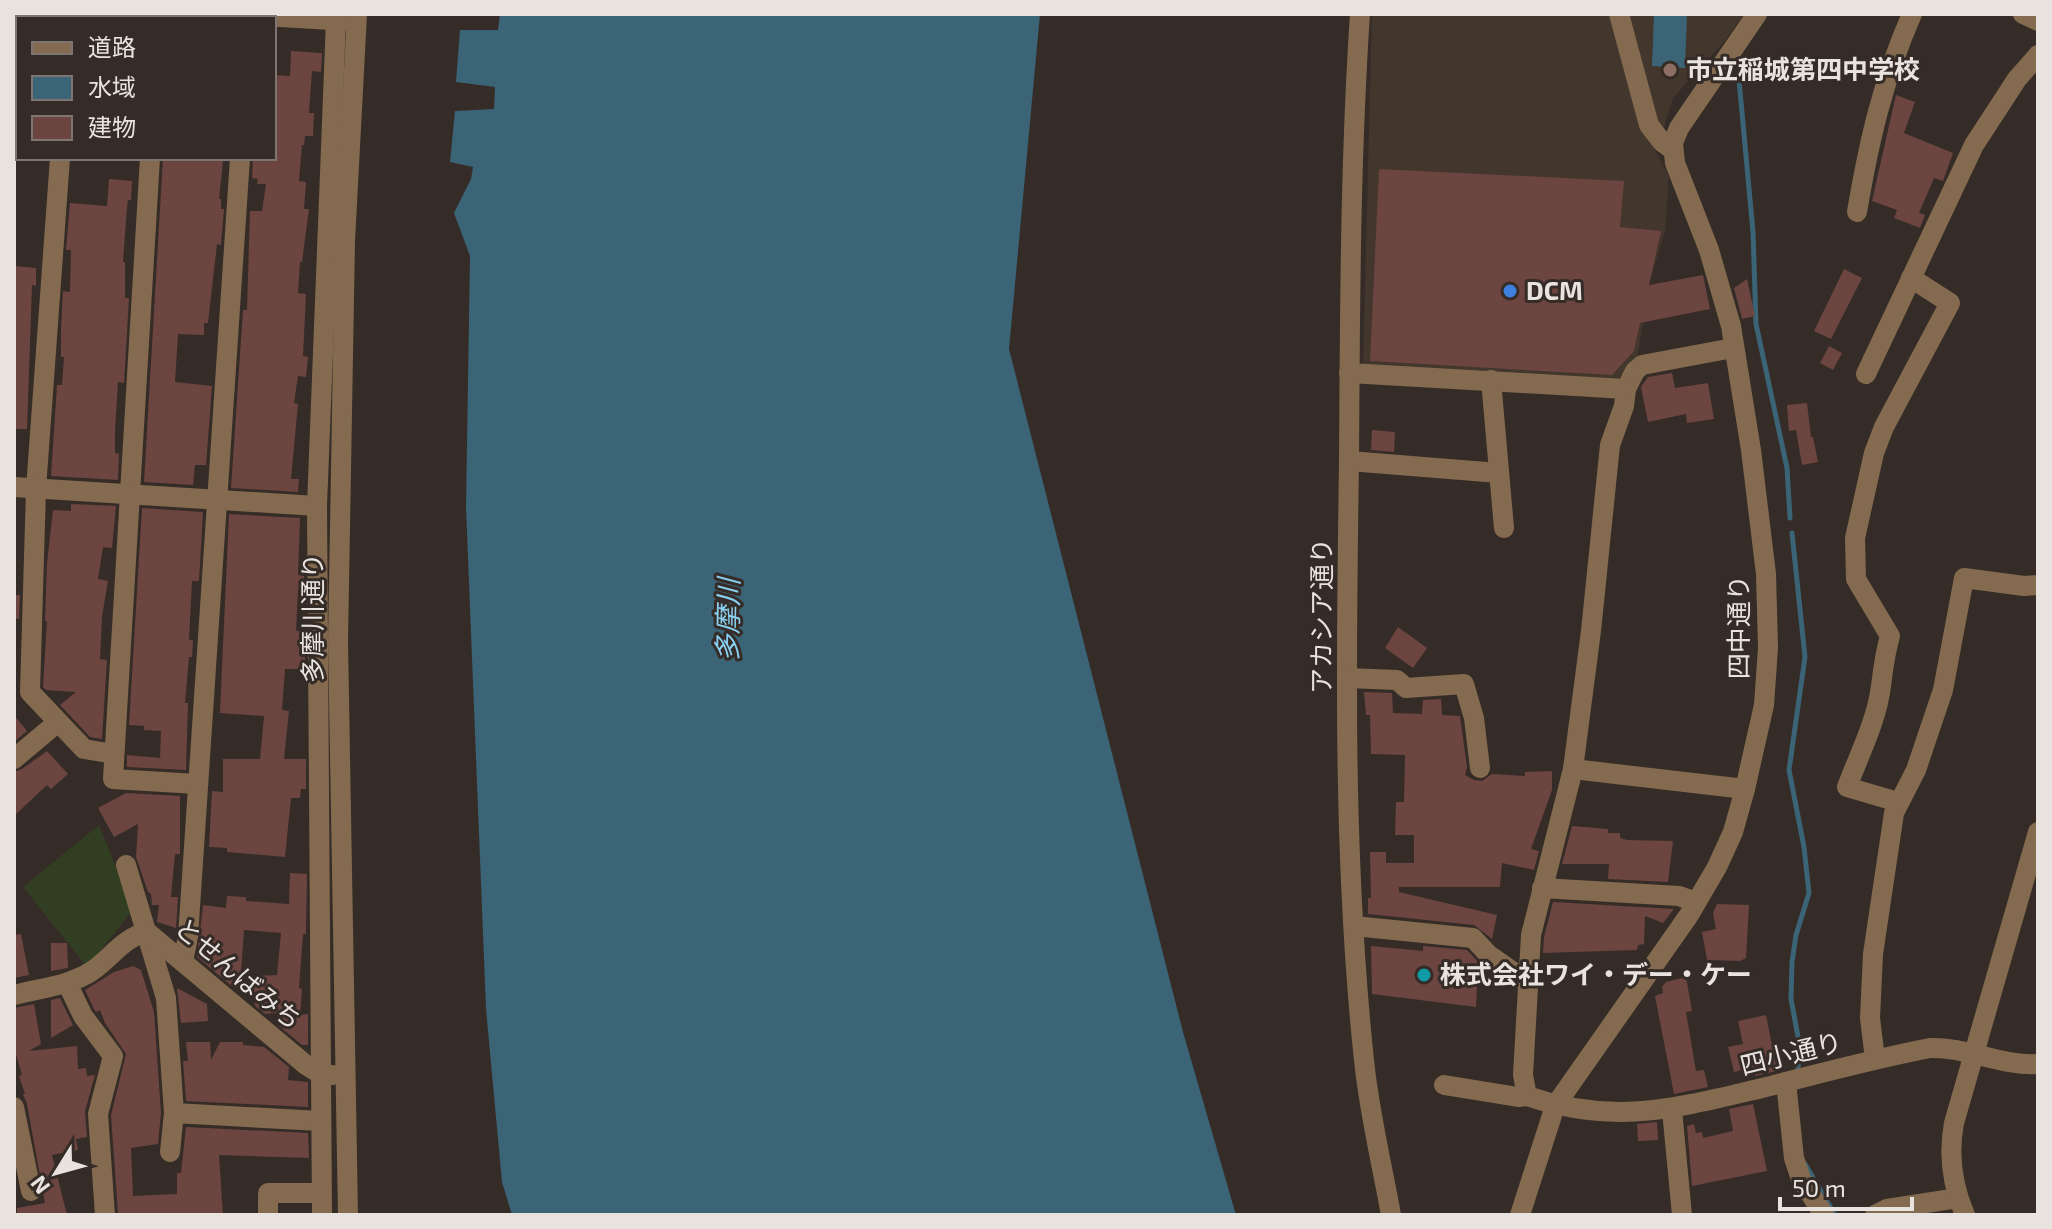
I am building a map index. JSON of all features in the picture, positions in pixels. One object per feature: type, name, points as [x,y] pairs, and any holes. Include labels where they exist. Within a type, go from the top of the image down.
[{"type":"street","name":"アカシア通り","points":[[1360,14],[1354,130],[1349,373],[1347,678],[1354,926],[1364,1062],[1391,1215]]},
{"type":"street","points":[[1619,14],[1649,125],[1673,150]]},
{"type":"street","points":[[1673,150],[1679,128],[1757,14]]},
{"type":"street","points":[[1857,212],[1871,132],[1891,62],[1912,14]]},
{"type":"street","points":[[2023,14],[2038,21]]},
{"type":"street","points":[[276,17],[357,18]]},
{"type":"street","name":"多摩川通り","points":[[348,1215],[338,641],[345,241],[357,18]]},
{"type":"street","points":[[322,1215],[317,506],[336,20]]},
{"type":"street","points":[[1866,374],[1974,145],[2017,79],[2038,55]]},
{"type":"street","name":"四中通り","points":[[1520,1215],[1555,1106],[1696,902],[1733,832],[1764,705],[1768,648],[1761,523],[1731,326],[1709,250],[1675,163],[1673,150]]},
{"type":"street","points":[[60,160],[36,489],[30,692],[84,749],[114,754]]},
{"type":"street","points":[[150,160],[113,779],[197,784]]},
{"type":"street","points":[[183,961],[188,937],[240,160]]},
{"type":"street","points":[[1898,802],[1847,787],[1881,686],[1880,673],[1890,636],[1856,579],[1855,538],[1874,453],[1884,427],[1950,303],[1911,278]]},
{"type":"street","points":[[1527,1096],[1523,1075],[1531,935],[1573,769],[1610,445],[1624,406],[1626,389],[1635,371],[1642,365],[1733,348]]},
{"type":"street","points":[[1349,373],[1626,389]]},
{"type":"street","points":[[1491,380],[1504,528]]},
{"type":"street","points":[[1349,461],[1499,473]]},
{"type":"street","points":[[14,487],[317,506]]},
{"type":"street","points":[[1875,1059],[1870,1018],[1873,954],[1891,828],[1898,802],[1916,770],[1943,690],[1964,578],[2038,585]]},
{"type":"street","points":[[1347,678],[1397,680],[1406,688],[1464,684],[1474,718],[1480,768]]},
{"type":"street","points":[[14,759],[58,722]]},
{"type":"street","points":[[1573,769],[1745,789]]},
{"type":"street","points":[[1875,1215],[1887,1209],[1962,1207],[1954,1186],[1950,1144],[1954,1123],[2038,832]]},
{"type":"street","points":[[126,865],[166,998],[174,1113],[170,1152]]},
{"type":"street","points":[[1542,888],[1679,896],[1696,902]]},
{"type":"street","points":[[1354,926],[1473,938],[1489,955],[1526,981]]},
{"type":"street","name":"とせんばみち","points":[[14,995],[67,983],[92,971],[134,935],[147,932],[322,1075]]},
{"type":"street","points":[[67,983],[83,1016],[113,1056],[98,1114],[105,1215]]},
{"type":"street","name":"四小通り","points":[[1444,1085],[1527,1096],[1555,1106],[1612,1113],[1672,1110],[1930,1048],[1947,1048],[2016,1065],[2038,1064]]},
{"type":"street","points":[[322,1075],[345,1076]]},
{"type":"street","points":[[1786,1082],[1794,1158],[1801,1179],[1824,1215]]},
{"type":"street","points":[[14,1107],[25,1187]]},
{"type":"street","points":[[1672,1110],[1682,1215]]},
{"type":"street","points":[[174,1113],[320,1121]]},
{"type":"street","points":[[268,1215],[268,1193],[321,1193]]},
{"type":"shaded area","points":[[1372,14],[1613,14],[1646,132],[1669,177],[1665,231],[1649,285],[1637,360],[1618,379],[1363,365]]},
{"type":"shaded area","name":"市立稲城第四中学校","points":[[1628,14],[1744,14],[1723,43],[1673,98],[1664,127],[1656,119]]},
{"type":"green space","points":[[99,825],[133,910],[87,967],[23,887]]},
{"type":"water","name":"多摩川","points":[[500,14],[1040,14],[1009,349],[1183,1032],[1236,1215],[512,1215],[502,1182],[486,1009],[466,507],[470,256],[454,213],[471,179],[473,167],[450,162],[455,111],[494,109],[495,87],[456,82],[460,30],[498,30]]},
{"type":"water","points":[[1654,14],[1687,14],[1685,68],[1652,66]]},
{"type":"building","points":[[291,51],[322,53],[321,72],[312,71],[309,113],[314,113],[313,136],[305,136],[302,145],[299,181],[306,182],[304,209],[309,209],[298,293],[306,294],[303,356],[308,357],[306,377],[298,376],[294,403],[298,404],[291,479],[299,479],[298,492],[231,488],[243,310],[247,310],[250,211],[262,211],[266,184],[257,184],[258,179],[252,178],[253,160],[276,160],[276,75],[290,76]]},
{"type":"building","points":[[1896,95],[1915,102],[1904,133],[1953,153],[1943,181],[1934,178],[1919,213],[1925,215],[1920,228],[1894,218],[1897,210],[1872,201]]},
{"type":"building","points":[[163,160],[223,161],[219,199],[221,209],[224,209],[221,245],[217,244],[208,323],[204,323],[204,335],[178,334],[175,382],[212,386],[206,465],[195,465],[193,485],[144,482]]},
{"type":"building","name":"DCM","points":[[1379,169],[1624,181],[1620,227],[1661,231],[1649,285],[1703,275],[1710,309],[1640,323],[1634,351],[1612,375],[1370,361]]},
{"type":"building","points":[[109,179],[132,181],[123,262],[125,298],[129,298],[124,383],[118,382],[115,430],[115,453],[119,454],[118,480],[51,476],[57,385],[62,385],[64,357],[61,357],[63,291],[70,292],[71,250],[66,250],[70,203],[107,206]]},
{"type":"building","points":[[14,266],[36,268],[36,286],[32,285],[27,429],[14,429]]},
{"type":"building","points":[[1844,269],[1862,278],[1831,339],[1814,331]]},
{"type":"building","points":[[1747,279],[1755,316],[1742,319],[1734,288]]},
{"type":"building","points":[[1829,346],[1842,353],[1833,370],[1820,363]]},
{"type":"building","points":[[1672,373],[1675,388],[1708,383],[1714,419],[1687,423],[1686,414],[1648,422],[1641,387],[1648,377]]},
{"type":"building","points":[[1807,403],[1818,462],[1802,465],[1796,430],[1789,431],[1787,405]]},
{"type":"building","points":[[1372,430],[1395,432],[1394,452],[1371,450]]},
{"type":"building","points":[[71,504],[116,506],[112,548],[103,547],[98,579],[108,581],[100,659],[107,660],[102,739],[90,737],[60,705],[76,692],[46,690],[43,687],[47,564],[53,510],[71,511]]},
{"type":"building","points":[[142,508],[203,512],[199,581],[192,581],[189,640],[193,640],[185,703],[188,703],[186,770],[127,767],[127,755],[160,758],[161,731],[129,725]]},
{"type":"building","points":[[229,514],[300,518],[298,575],[304,576],[305,590],[298,590],[296,631],[305,631],[305,669],[285,669],[282,710],[289,711],[284,759],[306,759],[306,789],[301,789],[300,798],[291,798],[285,857],[227,852],[227,848],[209,847],[212,791],[223,792],[223,759],[260,759],[264,716],[220,713]]},
{"type":"building","points":[[14,595],[20,595],[19,619],[14,618]]},
{"type":"building","points":[[1398,627],[1427,648],[1413,668],[1385,648]]},
{"type":"building","points":[[1364,692],[1392,693],[1393,713],[1422,714],[1423,700],[1441,699],[1442,715],[1460,716],[1467,767],[1465,775],[1474,780],[1482,781],[1492,774],[1525,776],[1525,772],[1552,771],[1552,790],[1531,849],[1539,851],[1534,870],[1502,863],[1500,887],[1399,887],[1399,892],[1497,915],[1492,939],[1474,925],[1368,914],[1368,898],[1371,898],[1370,852],[1386,852],[1386,863],[1414,863],[1414,835],[1395,835],[1396,802],[1404,802],[1405,755],[1371,754],[1370,715],[1366,715]]},
{"type":"building","points":[[14,715],[27,731],[14,742]]},
{"type":"building","points":[[47,751],[68,774],[51,789],[47,785],[14,816],[14,772]]},
{"type":"building","points":[[126,793],[180,796],[180,854],[175,854],[171,897],[178,897],[176,928],[157,922],[159,905],[152,905],[151,894],[136,857],[138,824],[114,837],[98,808]]},
{"type":"building","points":[[1572,826],[1608,829],[1608,833],[1620,833],[1620,838],[1627,840],[1673,841],[1668,882],[1608,879],[1609,864],[1562,864]]},
{"type":"building","points":[[290,873],[307,874],[306,934],[303,934],[299,988],[302,989],[300,1015],[308,1014],[308,1045],[302,1045],[279,1026],[277,1013],[265,1014],[255,1006],[252,976],[277,975],[281,933],[244,930],[240,987],[233,987],[197,957],[203,905],[226,908],[227,896],[246,897],[246,901],[289,904]]},
{"type":"building","points":[[1553,902],[1674,909],[1663,923],[1645,916],[1644,944],[1638,945],[1637,950],[1543,953]]},
{"type":"building","points":[[1717,904],[1749,905],[1746,958],[1740,961],[1707,960],[1702,932],[1716,929],[1713,913]]},
{"type":"building","points":[[21,934],[29,975],[14,978],[14,935]]},
{"type":"building","points":[[51,943],[67,943],[68,968],[51,971]]},
{"type":"building","name":"株式会社ワイ・デー・ケー","points":[[1371,946],[1423,951],[1423,946],[1467,950],[1478,962],[1476,1007],[1372,994]]},
{"type":"building","points":[[133,966],[141,970],[154,1012],[161,1113],[158,1144],[131,1148],[133,1196],[177,1194],[177,1173],[181,1173],[186,1127],[308,1133],[309,1158],[219,1155],[223,1215],[118,1213],[111,1115],[126,1054],[100,1010],[96,1012],[94,1009],[85,990],[114,972]]},
{"type":"building","points":[[1686,977],[1692,1011],[1686,1012],[1696,1071],[1704,1070],[1708,1087],[1674,1094],[1655,996],[1663,993],[1662,987],[1666,982]]},
{"type":"building","points":[[177,988],[207,1004],[208,1021],[181,1023]]},
{"type":"building","points":[[60,998],[73,1025],[51,1038],[51,1000]]},
{"type":"building","points":[[34,1004],[41,1044],[29,1051],[77,1046],[78,1069],[86,1068],[87,1076],[95,1075],[85,1111],[87,1137],[76,1139],[78,1150],[52,1155],[67,1215],[17,1215],[17,1208],[45,1203],[19,1076],[22,1075],[14,1048],[14,1008]]},
{"type":"building","points":[[1766,1015],[1777,1071],[1755,1076],[1753,1067],[1734,1072],[1728,1047],[1743,1044],[1738,1021]]},
{"type":"building","points":[[186,1042],[210,1042],[211,1060],[220,1042],[243,1042],[243,1045],[264,1047],[289,1067],[288,1080],[308,1082],[308,1107],[186,1101],[183,1061],[188,1061]]},
{"type":"building","points":[[1753,1104],[1767,1171],[1692,1186],[1687,1126],[1694,1124],[1696,1133],[1702,1132],[1703,1138],[1733,1131],[1729,1109]]},
{"type":"building","points":[[1657,1122],[1658,1140],[1638,1141],[1637,1124]]},
{"type":"waterway","points":[[1739,80],[1753,232],[1756,324],[1787,468],[1790,518]]},
{"type":"waterway","points":[[1792,533],[1805,657],[1789,770],[1804,847],[1809,893],[1796,935],[1792,962],[1791,999],[1799,1042],[1798,1070]]},
{"type":"waterway","points":[[1805,1164],[1835,1215]]},
{"type":"place","name":"市立稲城第四中学校","points":[[1670,70]]},
{"type":"place","name":"DCM","points":[[1510,291]]},
{"type":"place","name":"株式会社ワイ・デー・ケー","points":[[1424,975]]}]
